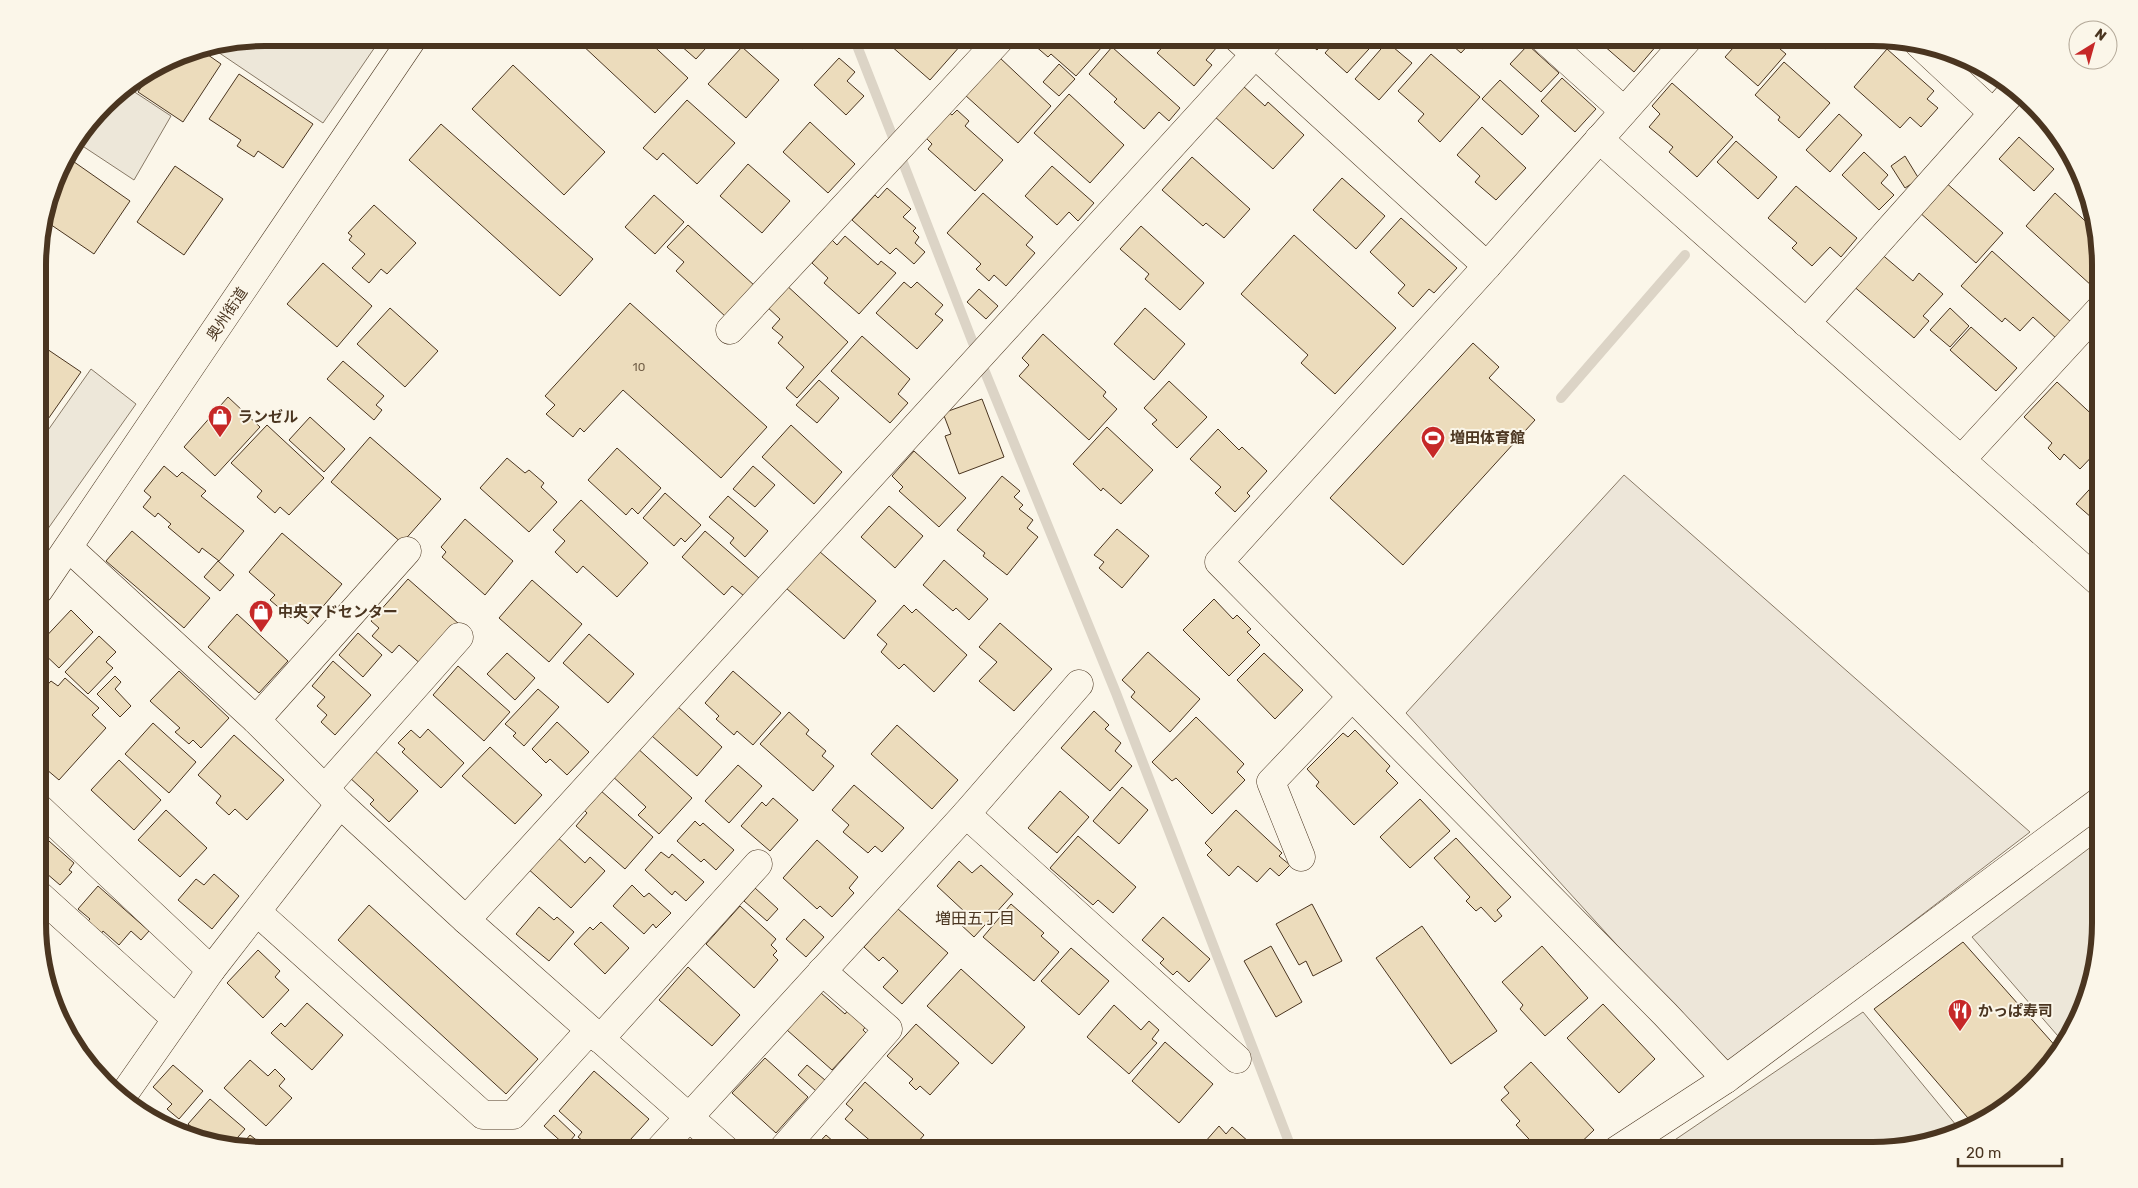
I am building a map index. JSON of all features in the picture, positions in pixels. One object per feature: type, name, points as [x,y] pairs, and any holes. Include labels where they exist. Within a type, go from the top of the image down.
[{"type":"street","name":"奥州街道","points":[[46,580],[408,46]]},
{"type":"street","points":[[730,330],[993,46]]},
{"type":"street","points":[[466,920],[1251,46]]},
{"type":"street","points":[[1257,46],[1487,266]]},
{"type":"street","points":[[1552,46],[1624,111]]},
{"type":"street","points":[[1681,46],[1487,266],[1219,562],[1665,1014],[1726,1079]]},
{"type":"street","points":[[1930,54],[1993,113]]},
{"type":"street","points":[[1806,323],[2009,95]]},
{"type":"street","points":[[1599,139],[2092,576]]},
{"type":"street","points":[[1962,460],[2092,321]]},
{"type":"street","points":[[69,548],[256,720],[333,796],[466,920],[717,1142]]},
{"type":"street","points":[[256,720],[407,551]]},
{"type":"street","points":[[126,1091],[211,970],[256,912],[333,796],[459,637]]},
{"type":"street","points":[[666,1142],[966,814],[1079,684]]},
{"type":"street","points":[[1301,857],[1271,782],[1352,697]]},
{"type":"street","points":[[1629,1142],[1726,1079],[2092,807]]},
{"type":"street","points":[[966,814],[1237,1059]]},
{"type":"street","points":[[46,815],[211,970]]},
{"type":"street","points":[[256,912],[483,1115],[513,1115],[595,1035],[758,864]]},
{"type":"street","points":[[46,901],[176,1019]]},
{"type":"street","points":[[789,1142],[888,1029],[822,971]]},
{"type":"shaded area","points":[[265,46],[375,47],[323,123],[217,52]]},
{"type":"shaded area","points":[[133,91],[171,116],[134,180],[82,146],[110,110]]},
{"type":"shaded area","points":[[91,369],[136,404],[46,532],[46,433]]},
{"type":"shaded area","points":[[1624,475],[2030,832],[1726,1065],[1406,713]]},
{"type":"shaded area","points":[[2092,846],[2092,923],[2088,965],[2075,1006],[2059,1037],[1972,937]]},
{"type":"shaded area","points":[[1863,1012],[1956,1125],[1915,1138],[1873,1142],[1672,1142]]},
{"type":"building","points":[[583,46],[654,46],[688,78],[655,113]]},
{"type":"building","points":[[681,46],[708,46],[696,59]]},
{"type":"building","points":[[891,46],[960,46],[930,80]]},
{"type":"building","points":[[1035,46],[1102,47],[1076,76],[1051,54],[1048,57]]},
{"type":"building","points":[[1164,46],[1217,47],[1206,60],[1212,65],[1194,86],[1157,53]]},
{"type":"building","points":[[1312,46],[1321,46],[1317,50]]},
{"type":"building","points":[[1331,46],[1372,46],[1347,73],[1325,53]]},
{"type":"building","points":[[1384,46],[1392,46],[1412,63],[1379,100],[1355,79]]},
{"type":"building","points":[[1453,46],[1467,46],[1461,53]]},
{"type":"building","points":[[1529,46],[1559,73],[1541,92],[1510,64]]},
{"type":"building","points":[[1604,46],[1656,46],[1634,72]]},
{"type":"building","points":[[1731,46],[1776,46],[1786,54],[1758,86],[1725,57],[1733,48]]},
{"type":"building","points":[[742,47],[779,80],[746,118],[708,84]]},
{"type":"building","points":[[1112,47],[1180,108],[1169,121],[1159,112],[1144,129],[1114,102],[1117,99],[1089,74]]},
{"type":"building","points":[[1887,49],[1934,91],[1927,99],[1938,108],[1921,127],[1910,117],[1900,128],[1854,87]]},
{"type":"building","points":[[207,54],[221,64],[183,122],[138,92],[144,83],[168,69],[195,58]]},
{"type":"building","points":[[1431,54],[1480,97],[1440,142],[1418,121],[1424,114],[1398,91]]},
{"type":"building","points":[[999,57],[1051,106],[1018,143],[965,95]]},
{"type":"building","points":[[839,58],[855,72],[847,81],[864,96],[846,115],[814,85]]},
{"type":"building","points":[[1784,62],[1830,103],[1799,138],[1778,120],[1780,117],[1755,95]]},
{"type":"building","points":[[1059,64],[1075,79],[1059,96],[1043,82]]},
{"type":"building","points":[[513,65],[605,152],[564,195],[472,109]]},
{"type":"building","points":[[239,74],[313,124],[283,168],[258,151],[254,157],[237,146],[241,140],[209,119]]},
{"type":"building","points":[[1562,78],[1596,109],[1575,132],[1541,101]]},
{"type":"building","points":[[1500,80],[1539,116],[1522,135],[1482,99]]},
{"type":"building","points":[[1672,83],[1733,137],[1697,177],[1669,152],[1673,147],[1649,127],[1660,114],[1652,106]]},
{"type":"building","points":[[1243,86],[1265,106],[1268,102],[1304,135],[1273,169],[1214,116]]},
{"type":"building","points":[[1069,94],[1124,145],[1090,183],[1034,133]]},
{"type":"building","points":[[687,100],[735,143],[697,184],[663,153],[657,160],[643,148]]},
{"type":"building","points":[[957,110],[969,121],[965,126],[1003,160],[975,191],[928,149],[932,144],[924,136],[947,111],[952,115]]},
{"type":"building","points":[[1839,114],[1862,135],[1830,172],[1806,150]]},
{"type":"building","points":[[810,122],[855,164],[828,193],[783,152]]},
{"type":"building","points":[[441,124],[593,259],[560,296],[409,160]]},
{"type":"building","points":[[1482,127],[1526,168],[1496,200],[1475,182],[1480,176],[1457,155]]},
{"type":"building","points":[[2019,137],[2054,169],[2034,191],[1999,159]]},
{"type":"building","points":[[1736,141],[1777,177],[1758,199],[1717,162]]},
{"type":"building","points":[[1864,152],[1888,175],[1881,183],[1894,195],[1879,210],[1842,175]]},
{"type":"building","points":[[1905,156],[1919,179],[1905,188],[1891,166]]},
{"type":"building","points":[[1192,157],[1250,209],[1224,238],[1206,223],[1203,226],[1162,190]]},
{"type":"building","points":[[73,161],[130,201],[94,254],[50,224],[58,195]]},
{"type":"building","points":[[748,164],[790,201],[762,233],[720,196]]},
{"type":"building","points":[[175,166],[223,199],[184,255],[137,222]]},
{"type":"building","points":[[1052,166],[1094,203],[1078,221],[1069,212],[1057,225],[1025,196]]},
{"type":"building","points":[[1342,178],[1385,216],[1356,249],[1313,210]]},
{"type":"building","points":[[1944,181],[2003,233],[1976,263],[1918,211]]},
{"type":"building","points":[[1796,186],[1857,238],[1841,257],[1830,247],[1812,266],[1792,248],[1797,243],[1768,218]]},
{"type":"building","points":[[887,188],[911,209],[903,217],[916,228],[913,231],[919,237],[915,243],[925,252],[914,264],[896,248],[890,254],[852,220],[875,195],[878,198]]},
{"type":"building","points":[[983,193],[1033,237],[1026,245],[1035,253],[1006,286],[994,275],[989,281],[976,269],[981,264],[947,233]]},
{"type":"building","points":[[2055,193],[2088,224],[2092,286],[2026,226]]},
{"type":"building","points":[[654,195],[684,222],[655,254],[625,227]]},
{"type":"building","points":[[374,205],[416,243],[387,274],[381,269],[369,283],[352,268],[365,254],[349,240],[352,236],[348,233]]},
{"type":"building","points":[[1401,218],[1457,268],[1434,293],[1429,289],[1413,307],[1398,293],[1405,285],[1370,252]]},
{"type":"building","points":[[688,225],[755,286],[726,317],[676,271],[684,262],[667,247]]},
{"type":"building","points":[[1141,226],[1204,283],[1180,310],[1145,279],[1149,274],[1120,249]]},
{"type":"building","points":[[1294,235],[1396,328],[1335,394],[1301,363],[1308,355],[1241,294]]},
{"type":"building","points":[[845,236],[878,265],[881,261],[896,273],[859,314],[824,283],[828,278],[812,263],[832,240],[837,245]]},
{"type":"building","points":[[1992,251],[2071,322],[2057,339],[2033,317],[2020,331],[2005,318],[2002,322],[1961,286]]},
{"type":"building","points":[[1879,252],[1913,281],[1919,273],[1943,294],[1923,316],[1929,321],[1914,338],[1851,284]]},
{"type":"building","points":[[323,263],[372,306],[337,347],[287,304]]},
{"type":"building","points":[[904,282],[911,288],[917,282],[943,305],[935,314],[943,320],[917,349],[876,313]]},
{"type":"building","points":[[784,283],[848,342],[797,398],[786,388],[804,367],[778,343],[783,337],[772,328],[780,319],[765,305]]},
{"type":"building","points":[[979,289],[998,306],[986,319],[967,302]]},
{"type":"building","points":[[630,303],[767,427],[721,478],[623,390],[584,432],[580,428],[573,437],[546,414],[555,405],[545,396]]},
{"type":"building","points":[[390,308],[438,351],[405,387],[357,344]]},
{"type":"building","points":[[1145,308],[1185,344],[1154,380],[1114,344]]},
{"type":"building","points":[[1950,308],[1969,326],[1950,347],[1930,330]]},
{"type":"building","points":[[1971,327],[2017,368],[1996,391],[1950,350]]},
{"type":"building","points":[[1043,334],[1106,392],[1103,396],[1117,409],[1089,440],[1019,376],[1029,365],[1022,358]]},
{"type":"building","points":[[862,336],[910,379],[898,394],[908,403],[890,423],[831,371]]},
{"type":"building","name":"増田体育館","points":[[1473,343],[1499,367],[1489,378],[1535,420],[1403,565],[1330,498]]},
{"type":"building","points":[[46,348],[81,372],[46,422]]},
{"type":"building","points":[[343,361],[384,396],[376,405],[382,410],[374,420],[327,379]]},
{"type":"building","points":[[819,380],[839,398],[817,423],[796,405]]},
{"type":"building","points":[[1169,381],[1207,417],[1177,448],[1152,424],[1157,420],[1144,408]]},
{"type":"building","points":[[2057,382],[2092,415],[2092,456],[2080,469],[2064,454],[2060,460],[2048,448],[2052,443],[2024,417]]},
{"type":"building","points":[[228,397],[260,427],[215,476],[184,447]]},
{"type":"building","points":[[982,399],[1004,457],[959,474],[945,436],[951,434],[943,413]]},
{"type":"building","points":[[310,417],[345,449],[324,472],[289,440]]},
{"type":"building","points":[[267,425],[324,478],[289,515],[280,507],[275,513],[257,497],[262,491],[231,463]]},
{"type":"building","points":[[791,425],[842,472],[814,504],[762,457]]},
{"type":"building","points":[[1107,427],[1153,470],[1121,504],[1103,488],[1101,491],[1073,464]]},
{"type":"building","points":[[1218,429],[1239,450],[1242,447],[1267,471],[1247,493],[1250,496],[1235,512],[1215,493],[1221,487],[1190,459]]},
{"type":"building","points":[[370,437],[441,499],[402,543],[331,482]]},
{"type":"building","points":[[617,448],[661,488],[638,514],[632,508],[626,515],[588,480]]},
{"type":"building","points":[[914,451],[966,498],[939,527],[899,491],[903,487],[892,476]]},
{"type":"building","points":[[507,458],[525,473],[529,470],[544,483],[541,487],[557,502],[529,532],[480,488]]},
{"type":"building","points":[[164,466],[177,477],[182,472],[206,491],[201,496],[244,531],[219,561],[202,548],[199,553],[168,527],[171,524],[158,513],[155,517],[143,507],[151,497],[144,491]]},
{"type":"building","points":[[753,466],[775,485],[755,507],[733,489]]},
{"type":"building","points":[[1002,476],[1020,491],[1014,497],[1023,505],[1019,509],[1033,520],[1027,528],[1038,537],[1007,575],[983,556],[985,553],[957,530]]},
{"type":"building","points":[[2092,487],[2092,518],[2076,504]]},
{"type":"building","points":[[665,493],[701,525],[685,542],[681,538],[674,546],[643,518]]},
{"type":"building","points":[[728,496],[768,531],[745,557],[730,543],[734,538],[709,517]]},
{"type":"building","points":[[581,500],[648,563],[617,597],[583,566],[577,573],[555,552],[565,541],[553,530]]},
{"type":"building","points":[[889,506],[923,536],[895,568],[861,537]]},
{"type":"building","points":[[465,519],[513,561],[485,595],[442,557],[446,552],[441,547]]},
{"type":"building","points":[[1117,529],[1149,556],[1122,588],[1099,568],[1104,562],[1094,555]]},
{"type":"building","points":[[132,531],[210,598],[184,628],[106,561]]},
{"type":"building","points":[[705,531],[759,578],[744,596],[732,586],[724,595],[682,557]]},
{"type":"building","points":[[282,533],[342,584],[308,624],[295,612],[291,618],[270,600],[275,595],[249,572]]},
{"type":"building","points":[[819,551],[876,601],[844,639],[786,588]]},
{"type":"building","points":[[944,560],[988,599],[969,620],[956,608],[953,611],[923,585]]},
{"type":"building","points":[[218,561],[234,575],[220,591],[204,577]]},
{"type":"building","points":[[408,579],[459,624],[422,665],[399,645],[392,653],[372,636],[379,628],[371,621]]},
{"type":"building","points":[[532,580],[582,624],[549,662],[499,618]]},
{"type":"building","points":[[1214,599],[1233,619],[1237,615],[1251,629],[1247,632],[1260,645],[1229,676],[1183,630]]},
{"type":"building","points":[[904,605],[912,613],[916,609],[967,655],[934,692],[904,664],[899,669],[881,652],[887,644],[877,635]]},
{"type":"building","points":[[71,610],[93,632],[59,668],[46,656],[46,637]]},
{"type":"building","points":[[237,614],[288,661],[259,693],[208,647]]},
{"type":"building","points":[[1000,623],[1052,669],[1014,711],[979,681],[997,662],[979,647]]},
{"type":"building","points":[[358,633],[382,655],[363,677],[339,655]]},
{"type":"building","points":[[589,634],[634,674],[608,703],[563,663]]},
{"type":"building","points":[[99,636],[116,652],[106,662],[113,668],[88,694],[65,672]]},
{"type":"building","points":[[1148,652],[1200,699],[1170,732],[1131,697],[1135,692],[1122,680]]},
{"type":"building","points":[[507,653],[535,678],[515,700],[487,674]]},
{"type":"building","points":[[1264,653],[1303,690],[1275,719],[1237,680]]},
{"type":"building","points":[[333,661],[371,695],[335,735],[321,722],[327,715],[317,706],[325,697],[312,686]]},
{"type":"building","points":[[458,666],[510,712],[484,741],[433,695]]},
{"type":"building","points":[[179,671],[229,718],[201,748],[193,740],[189,744],[175,732],[180,728],[150,701]]},
{"type":"building","points":[[733,671],[781,713],[753,745],[737,731],[734,735],[716,719],[719,716],[705,703]]},
{"type":"building","points":[[115,676],[121,682],[115,689],[131,706],[120,717],[97,694]]},
{"type":"building","points":[[65,678],[99,708],[92,715],[106,728],[59,780],[46,769],[46,686],[51,681],[58,686]]},
{"type":"building","points":[[538,689],[559,707],[524,746],[513,736],[516,733],[505,724]]},
{"type":"building","points":[[678,707],[722,747],[697,776],[652,736]]},
{"type":"building","points":[[1094,711],[1109,725],[1105,729],[1121,743],[1115,751],[1132,766],[1110,791],[1061,748]]},
{"type":"building","points":[[789,712],[809,730],[806,734],[826,751],[822,756],[834,766],[813,791],[760,744]]},
{"type":"building","points":[[1196,717],[1244,764],[1237,772],[1245,780],[1212,814],[1176,778],[1172,781],[1152,762]]},
{"type":"building","points":[[557,722],[589,752],[567,775],[550,759],[546,763],[532,749]]},
{"type":"building","points":[[153,723],[196,762],[169,793],[125,754]]},
{"type":"building","points":[[897,725],[958,780],[932,809],[871,754]]},
{"type":"building","points":[[428,729],[464,763],[441,788],[402,752],[405,749],[398,743],[411,730],[420,738]]},
{"type":"building","points":[[1355,730],[1390,766],[1386,771],[1398,783],[1354,825],[1316,786],[1319,782],[1307,769],[1343,733],[1348,737]]},
{"type":"building","points":[[234,735],[284,780],[247,820],[235,809],[229,815],[216,803],[221,796],[198,775]]},
{"type":"building","points":[[635,746],[692,798],[659,834],[638,815],[646,807],[610,774]]},
{"type":"building","points":[[490,747],[542,795],[515,824],[462,776]]},
{"type":"building","points":[[373,749],[418,791],[389,822],[370,804],[374,800],[348,776]]},
{"type":"building","points":[[119,760],[161,800],[134,830],[91,790]]},
{"type":"building","points":[[738,765],[762,786],[729,823],[705,801]]},
{"type":"building","points":[[854,785],[904,828],[882,852],[875,846],[868,853],[843,832],[849,825],[832,810]]},
{"type":"building","points":[[1122,787],[1148,810],[1119,844],[1093,821]]},
{"type":"building","points":[[600,790],[653,837],[625,869],[576,826],[587,813],[583,809]]},
{"type":"building","points":[[1060,791],[1089,817],[1057,853],[1028,828]]},
{"type":"building","points":[[773,798],[798,820],[770,851],[741,826],[762,802],[766,806]]},
{"type":"building","points":[[1420,799],[1450,831],[1410,868],[1380,837]]},
{"type":"building","points":[[166,810],[207,848],[180,877],[138,840]]},
{"type":"building","points":[[1236,810],[1282,853],[1279,856],[1290,865],[1279,876],[1270,868],[1257,882],[1238,866],[1229,876],[1207,855],[1212,850],[1205,843]]},
{"type":"building","points":[[695,821],[700,826],[703,823],[734,850],[716,870],[704,859],[701,862],[677,841]]},
{"type":"building","points":[[554,834],[585,863],[590,857],[605,871],[571,908],[525,866]]},
{"type":"building","points":[[1078,836],[1136,887],[1113,913],[1098,900],[1093,905],[1050,868]]},
{"type":"building","points":[[46,838],[74,863],[69,870],[72,872],[60,885],[46,873]]},
{"type":"building","points":[[1456,838],[1511,897],[1497,910],[1502,916],[1495,922],[1481,907],[1476,911],[1466,901],[1470,897],[1434,858]]},
{"type":"building","points":[[817,840],[858,877],[849,888],[854,893],[832,917],[820,906],[817,909],[783,878]]},
{"type":"building","points":[[661,852],[669,858],[672,854],[704,882],[686,901],[675,891],[672,895],[645,870]]},
{"type":"building","points":[[959,861],[972,873],[981,865],[1013,894],[974,937],[958,922],[966,913],[937,886]]},
{"type":"building","points":[[214,874],[239,896],[212,929],[178,900],[196,879],[204,885]]},
{"type":"building","points":[[632,885],[644,897],[649,893],[671,913],[656,928],[653,924],[644,934],[613,906]]},
{"type":"building","points":[[98,886],[149,931],[141,940],[131,931],[119,945],[103,931],[101,934],[87,922],[90,919],[78,909]]},
{"type":"building","points":[[755,888],[778,909],[767,921],[744,901]]},
{"type":"building","points":[[1011,904],[1044,933],[1041,936],[1059,952],[1034,981],[983,937]]},
{"type":"building","points":[[1312,904],[1342,961],[1313,976],[1306,961],[1299,965],[1276,924]]},
{"type":"building","points":[[369,905],[538,1059],[506,1094],[338,940]]},
{"type":"building","points":[[740,906],[776,939],[771,945],[777,951],[773,955],[778,960],[754,988],[706,944]]},
{"type":"building","points":[[539,907],[554,920],[557,917],[574,932],[549,961],[516,934]]},
{"type":"building","points":[[898,909],[948,953],[902,1004],[883,987],[898,971],[883,957],[879,961],[864,947]]},
{"type":"building","points":[[1163,917],[1210,959],[1189,982],[1177,971],[1173,975],[1160,963],[1164,959],[1142,940]]},
{"type":"building","points":[[804,919],[824,937],[806,957],[786,939]]},
{"type":"building","points":[[601,922],[629,948],[605,974],[574,944],[590,927],[593,930]]},
{"type":"building","points":[[1422,926],[1497,1031],[1451,1064],[1376,958]]},
{"type":"building","points":[[1963,942],[2054,1045],[2028,1078],[1994,1105],[1969,1119],[1874,1009]]},
{"type":"building","points":[[1271,946],[1302,1002],[1276,1017],[1244,961]]},
{"type":"building","points":[[1542,946],[1588,998],[1545,1036],[1520,1009],[1523,1005],[1502,982]]},
{"type":"building","points":[[1071,948],[1109,981],[1079,1015],[1041,981]]},
{"type":"building","points":[[258,950],[280,971],[275,977],[289,990],[263,1018],[227,983]]},
{"type":"building","points":[[688,967],[740,1015],[712,1046],[659,1000]]},
{"type":"building","points":[[961,969],[1025,1027],[992,1064],[927,1006]]},
{"type":"building","points":[[821,993],[845,1014],[849,1009],[867,1025],[863,1030],[866,1033],[832,1070],[787,1030]]},
{"type":"building","points":[[307,1003],[343,1035],[312,1070],[271,1033],[281,1023],[285,1027]]},
{"type":"building","points":[[1603,1004],[1655,1059],[1619,1093],[1567,1038]]},
{"type":"building","points":[[1114,1005],[1141,1030],[1149,1021],[1159,1030],[1152,1039],[1157,1043],[1129,1074],[1087,1037]]},
{"type":"building","points":[[916,1024],[959,1063],[930,1095],[920,1086],[916,1090],[909,1083],[913,1079],[887,1056]]},
{"type":"building","points":[[1165,1042],[1213,1084],[1179,1123],[1132,1081]]},
{"type":"building","points":[[765,1058],[808,1097],[776,1133],[732,1093]]},
{"type":"building","points":[[250,1060],[268,1076],[275,1069],[285,1079],[279,1086],[292,1098],[266,1126],[224,1088]]},
{"type":"building","points":[[1531,1062],[1594,1130],[1581,1142],[1532,1142],[1516,1125],[1520,1121],[1501,1100],[1509,1093],[1504,1087]]},
{"type":"building","points":[[173,1065],[203,1091],[179,1119],[167,1109],[172,1104],[153,1087]]},
{"type":"building","points":[[807,1065],[825,1080],[816,1091],[798,1075]]},
{"type":"building","points":[[594,1071],[649,1119],[628,1142],[584,1142],[578,1137],[582,1132],[559,1111]]},
{"type":"building","points":[[865,1082],[924,1135],[918,1142],[872,1142],[845,1119],[853,1110],[846,1104]]},
{"type":"building","points":[[210,1099],[245,1129],[236,1140],[195,1130],[188,1124]]},
{"type":"building","points":[[554,1115],[575,1135],[569,1142],[562,1142],[544,1126]]},
{"type":"building","points":[[1219,1126],[1226,1134],[1232,1127],[1249,1142],[1205,1142]]},
{"type":"building","points":[[250,1135],[258,1142],[251,1141],[245,1141]]},
{"type":"building","points":[[826,1135],[834,1142],[819,1142]]},
{"type":"waterway","points":[[857,46],[894,140]]},
{"type":"waterway","points":[[902,160],[973,343]]},
{"type":"waterway","points":[[1561,398],[1685,255]]},
{"type":"waterway","points":[[983,367],[1116,693],[1289,1142]]},
{"type":"place","name":"ランゼル","points":[[220,438]]},
{"type":"place","name":"増田体育館","points":[[1433,459]]},
{"type":"place","name":"中央マドセンター","points":[[261,633]]},
{"type":"place","name":"かっぱ寿司","points":[[1960,1032]]},
{"type":"district","name":"増田五丁目","points":[[975,918]]}]
